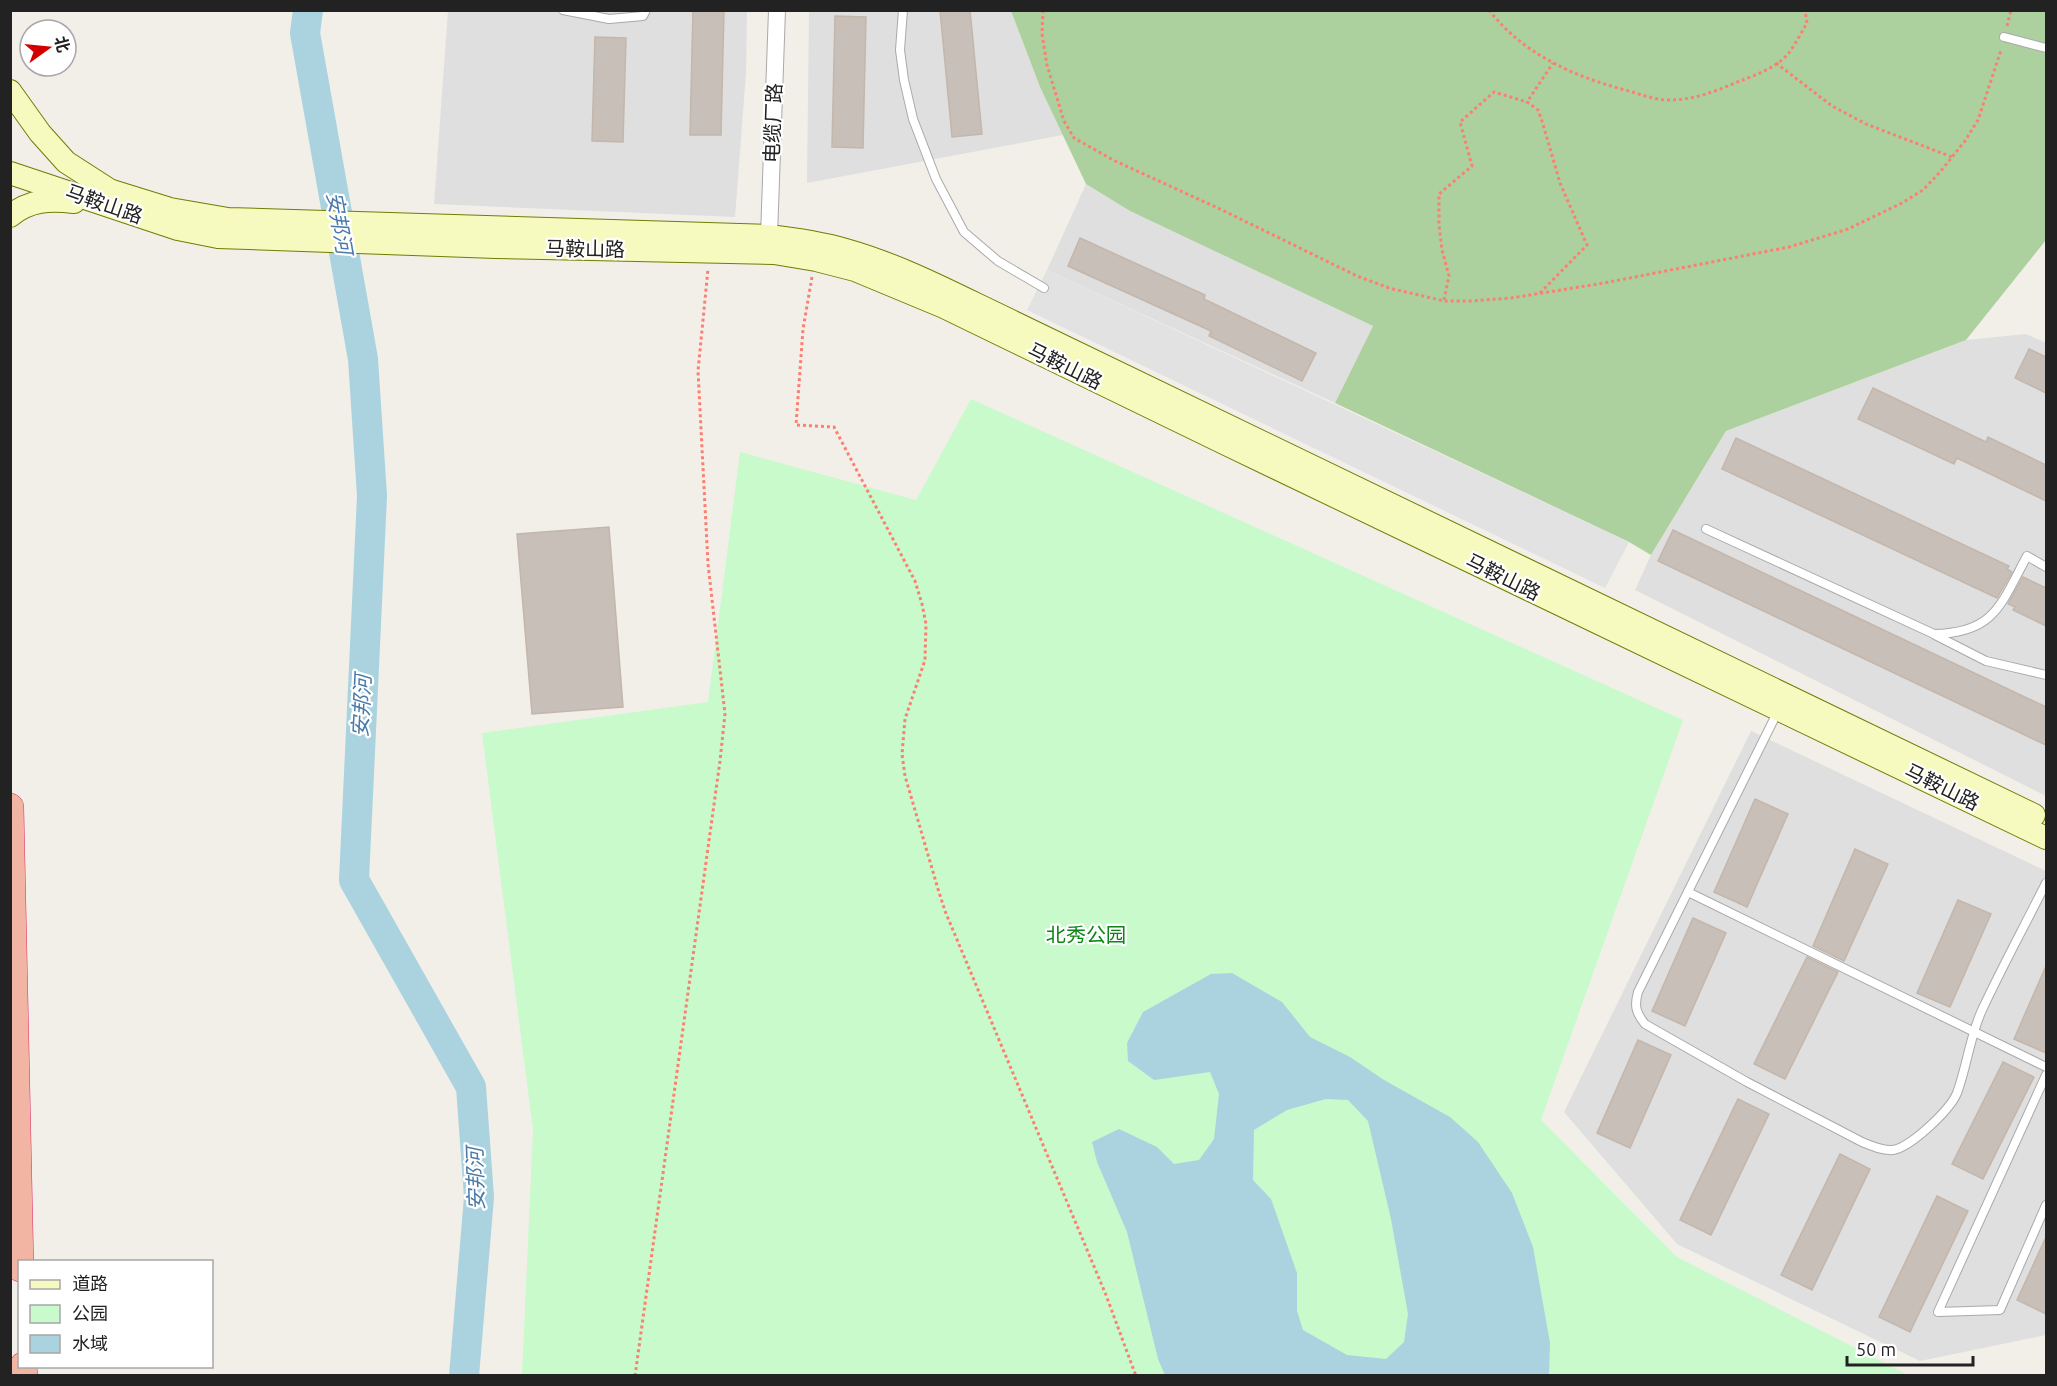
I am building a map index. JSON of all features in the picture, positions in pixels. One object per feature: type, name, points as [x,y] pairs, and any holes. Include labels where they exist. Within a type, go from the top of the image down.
[{"type":"highway","points":[[10,807],[20,1260]]},
{"type":"main road","points":[[10,91],[40,134],[66,162],[109,198]]},
{"type":"main road","name":"马鞍山路","points":[[10,158],[109,198]]},
{"type":"main road","name":"马鞍山路","points":[[10,172],[109,198],[287,230],[497,237],[774,254],[816,260],[855,270],[944,307],[1224,444],[2046,838]]},
{"type":"main road","points":[[10,216],[27,205],[41,201],[109,198]]},
{"type":"main road","name":"马鞍山路","points":[[497,237],[770,236],[846,250],[908,272],[2046,820]]},
{"type":"street","name":"电缆厂路","points":[[770,236],[777,10]]},
{"type":"lane","points":[[563,10],[609,19],[643,16],[646,10]]},
{"type":"lane","points":[[903,10],[900,50],[903,80],[913,119],[936,179],[964,232],[998,261],[1044,288]]},
{"type":"lane","points":[[2004,37],[2046,48]]},
{"type":"lane","points":[[1706,529],[1934,634],[1986,661],[2046,675]]},
{"type":"lane","points":[[1934,634],[1952,634],[1987,621],[1999,608],[2027,556],[2046,567]]},
{"type":"lane","points":[[1779,709],[1638,992],[1635,1003],[1637,1014],[1645,1024],[1747,1082],[1862,1142],[1881,1150],[1903,1147],[1944,1112],[1956,1095],[1981,1012],[2046,883]]},
{"type":"lane","points":[[1688,892],[2046,1067]]},
{"type":"lane","points":[[2046,1075],[1938,1312],[2000,1310],[2046,1205]]},
{"type":"path","points":[[1043,10],[1042,34],[1047,65],[1064,121],[1074,138],[1115,161],[1357,276],[1389,288],[1444,301],[1539,295],[1789,247],[1826,236],[1902,203],[1923,190],[1965,141],[1978,120],[2011,10]]},
{"type":"path","points":[[1489,10],[1499,24],[1538,55],[1572,73],[1654,99],[1672,100],[1706,95],[1776,63],[1787,55],[1807,23],[1805,10]]},
{"type":"path","points":[[1527,102],[1553,63]]},
{"type":"path","points":[[1776,63],[1832,106],[1866,124],[1952,157]]},
{"type":"path","points":[[1444,301],[1449,276],[1442,250],[1439,194],[1472,166],[1460,122],[1494,92],[1527,102],[1538,110],[1560,183],[1587,245],[1539,295]]},
{"type":"path","points":[[636,1376],[725,714],[708,564],[698,371],[710,251]]},
{"type":"path","points":[[816,260],[803,329],[796,424],[834,427],[915,581],[926,624],[927,642],[925,660],[910,702],[902,736],[905,776],[913,807],[945,911],[1106,1294],[1136,1376]]},
{"type":"shaded area","points":[[448,11],[747,11],[746,73],[735,217],[434,204]]},
{"type":"shaded area","points":[[809,11],[1011,11],[1040,87],[1063,135],[807,183]]},
{"type":"shaded area","points":[[1086,184],[1130,211],[1373,326],[1335,403],[1047,270]]},
{"type":"shaded area","points":[[1047,270],[1629,542],[1605,588],[1027,310]]},
{"type":"shaded area","points":[[2026,334],[2046,343],[2046,796],[1635,590],[1651,555],[1726,431],[1966,340]]},
{"type":"shaded area","points":[[1751,731],[2046,871],[2046,1335],[1920,1361],[1677,1244],[1564,1112]]},
{"type":"green space","points":[[1011,11],[2046,11],[2046,240],[1966,340],[1726,431],[1651,555],[1629,542],[1335,403],[1373,326],[1130,211],[1086,184],[1040,87]]},
{"type":"green space","name":"北秀公园","points":[[971,399],[1683,720],[1541,1120],[1677,1257],[1908,1375],[522,1375],[533,1130],[482,733],[708,702],[740,452],[916,500]]},
{"type":"water","points":[[1232,973],[1282,1002],[1310,1037],[1350,1057],[1384,1080],[1450,1117],[1478,1142],[1512,1193],[1533,1247],[1550,1343],[1549,1375],[1165,1375],[1158,1359],[1127,1232],[1097,1162],[1092,1142],[1119,1129],[1157,1147],[1174,1164],[1199,1160],[1214,1139],[1219,1094],[1210,1072],[1154,1080],[1128,1061],[1127,1043],[1143,1012],[1211,974]],"holes":[[[1326,1099],[1348,1100],[1368,1121],[1391,1219],[1408,1314],[1404,1342],[1386,1359],[1347,1355],[1303,1330],[1297,1311],[1297,1273],[1271,1199],[1253,1180],[1254,1130],[1287,1110]]]},
{"type":"building","points":[[693,10],[724,10],[721,135],[690,135]]},
{"type":"building","points":[[940,10],[970,10],[982,134],[952,137]]},
{"type":"building","points":[[835,16],[866,17],[863,148],[832,147]]},
{"type":"building","points":[[595,37],[626,38],[623,142],[592,141]]},
{"type":"building","points":[[1080,238],[1205,295],[1204,299],[1316,353],[1302,381],[1209,336],[1211,331],[1068,266]]},
{"type":"building","points":[[2029,349],[2046,357],[2046,393],[2015,378]]},
{"type":"building","points":[[1873,388],[1986,442],[1988,437],[2046,465],[2046,501],[1957,458],[1954,464],[1858,419]]},
{"type":"building","points":[[1736,438],[2009,566],[2007,569],[2012,572],[1997,598],[1722,469]]},
{"type":"building","points":[[609,527],[623,707],[532,714],[517,534]]},
{"type":"building","points":[[1673,530],[2046,707],[2046,745],[1658,561]]},
{"type":"building","points":[[2023,577],[2046,588],[2046,626],[2013,610],[2015,607],[2008,604]]},
{"type":"building","points":[[1755,799],[1788,814],[1747,907],[1714,892]]},
{"type":"building","points":[[1855,849],[1888,864],[1844,961],[1813,946]]},
{"type":"building","points":[[1958,900],[1991,914],[1950,1007],[1917,993]]},
{"type":"building","points":[[1693,918],[1726,933],[1685,1026],[1652,1011]]},
{"type":"building","points":[[1807,957],[1838,972],[1785,1079],[1754,1064]]},
{"type":"building","points":[[2046,966],[2046,1053],[2014,1039]]},
{"type":"building","points":[[1638,1040],[1671,1055],[1630,1148],[1597,1133]]},
{"type":"building","points":[[2003,1062],[2034,1077],[1983,1179],[1952,1164]]},
{"type":"building","points":[[1738,1099],[1769,1114],[1711,1235],[1680,1220]]},
{"type":"building","points":[[1840,1154],[1870,1169],[1812,1290],[1781,1275]]},
{"type":"building","points":[[1937,1196],[1968,1211],[1910,1332],[1879,1317]]},
{"type":"building","points":[[2046,1237],[2046,1314],[2017,1300]]},
{"type":"waterway","name":"安邦河","points":[[308,10],[305,33],[363,359],[372,496],[354,880],[471,1087],[479,1197],[464,1376]]}]
